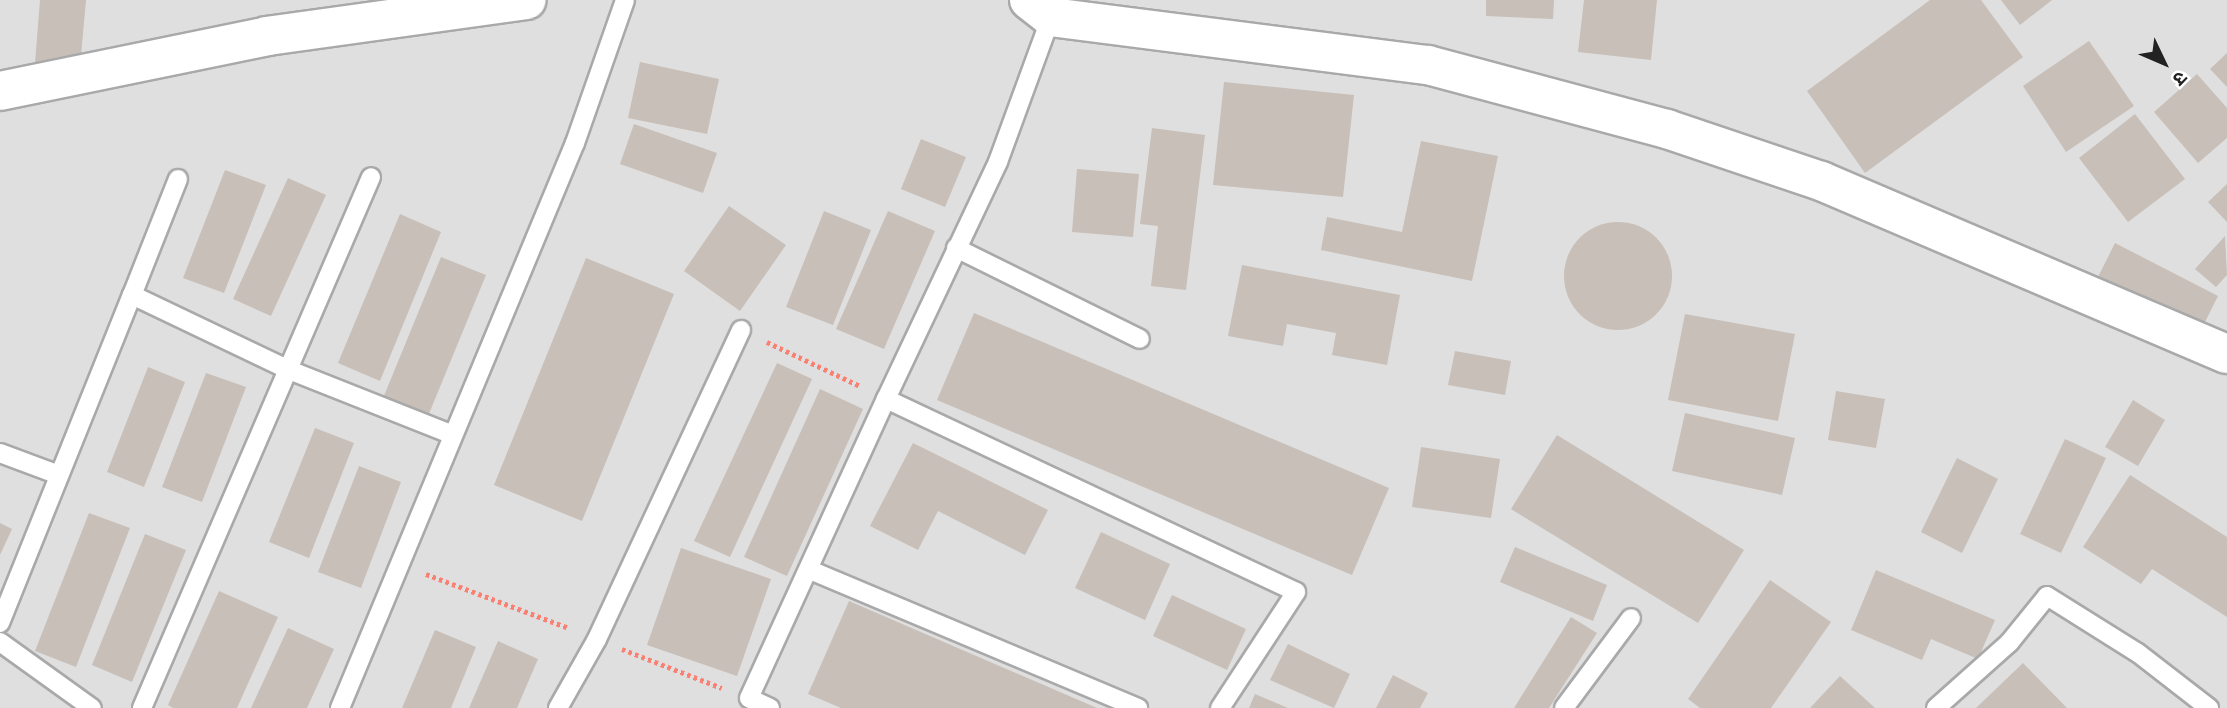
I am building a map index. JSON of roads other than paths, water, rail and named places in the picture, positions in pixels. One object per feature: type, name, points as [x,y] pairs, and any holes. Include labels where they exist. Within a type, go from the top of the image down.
[{"type":"street","points":[[0,91],[267,36],[527,0]]},
{"type":"street","points":[[1040,9],[1428,65],[1667,129],[1821,181],[2227,354]]},
{"type":"lane","points":[[340,708],[575,143],[625,0]]},
{"type":"lane","points":[[770,708],[749,698],[810,570],[886,398],[998,162],[1040,9]]},
{"type":"lane","points":[[142,708],[371,177]]},
{"type":"lane","points":[[0,623],[178,179]]},
{"type":"lane","points":[[956,248],[1140,339]]},
{"type":"lane","points":[[132,295],[289,370],[453,435]]},
{"type":"lane","points":[[558,708],[597,639],[741,330]]},
{"type":"lane","points":[[886,398],[1296,592],[1220,708]]},
{"type":"lane","points":[[0,453],[59,475]]},
{"type":"lane","points":[[810,570],[1138,708]]},
{"type":"lane","points":[[1936,708],[2009,643],[2047,596],[2138,653],[2208,708]]},
{"type":"lane","points":[[1564,708],[1631,618]]},
{"type":"lane","points":[[0,642],[92,708]]}]
